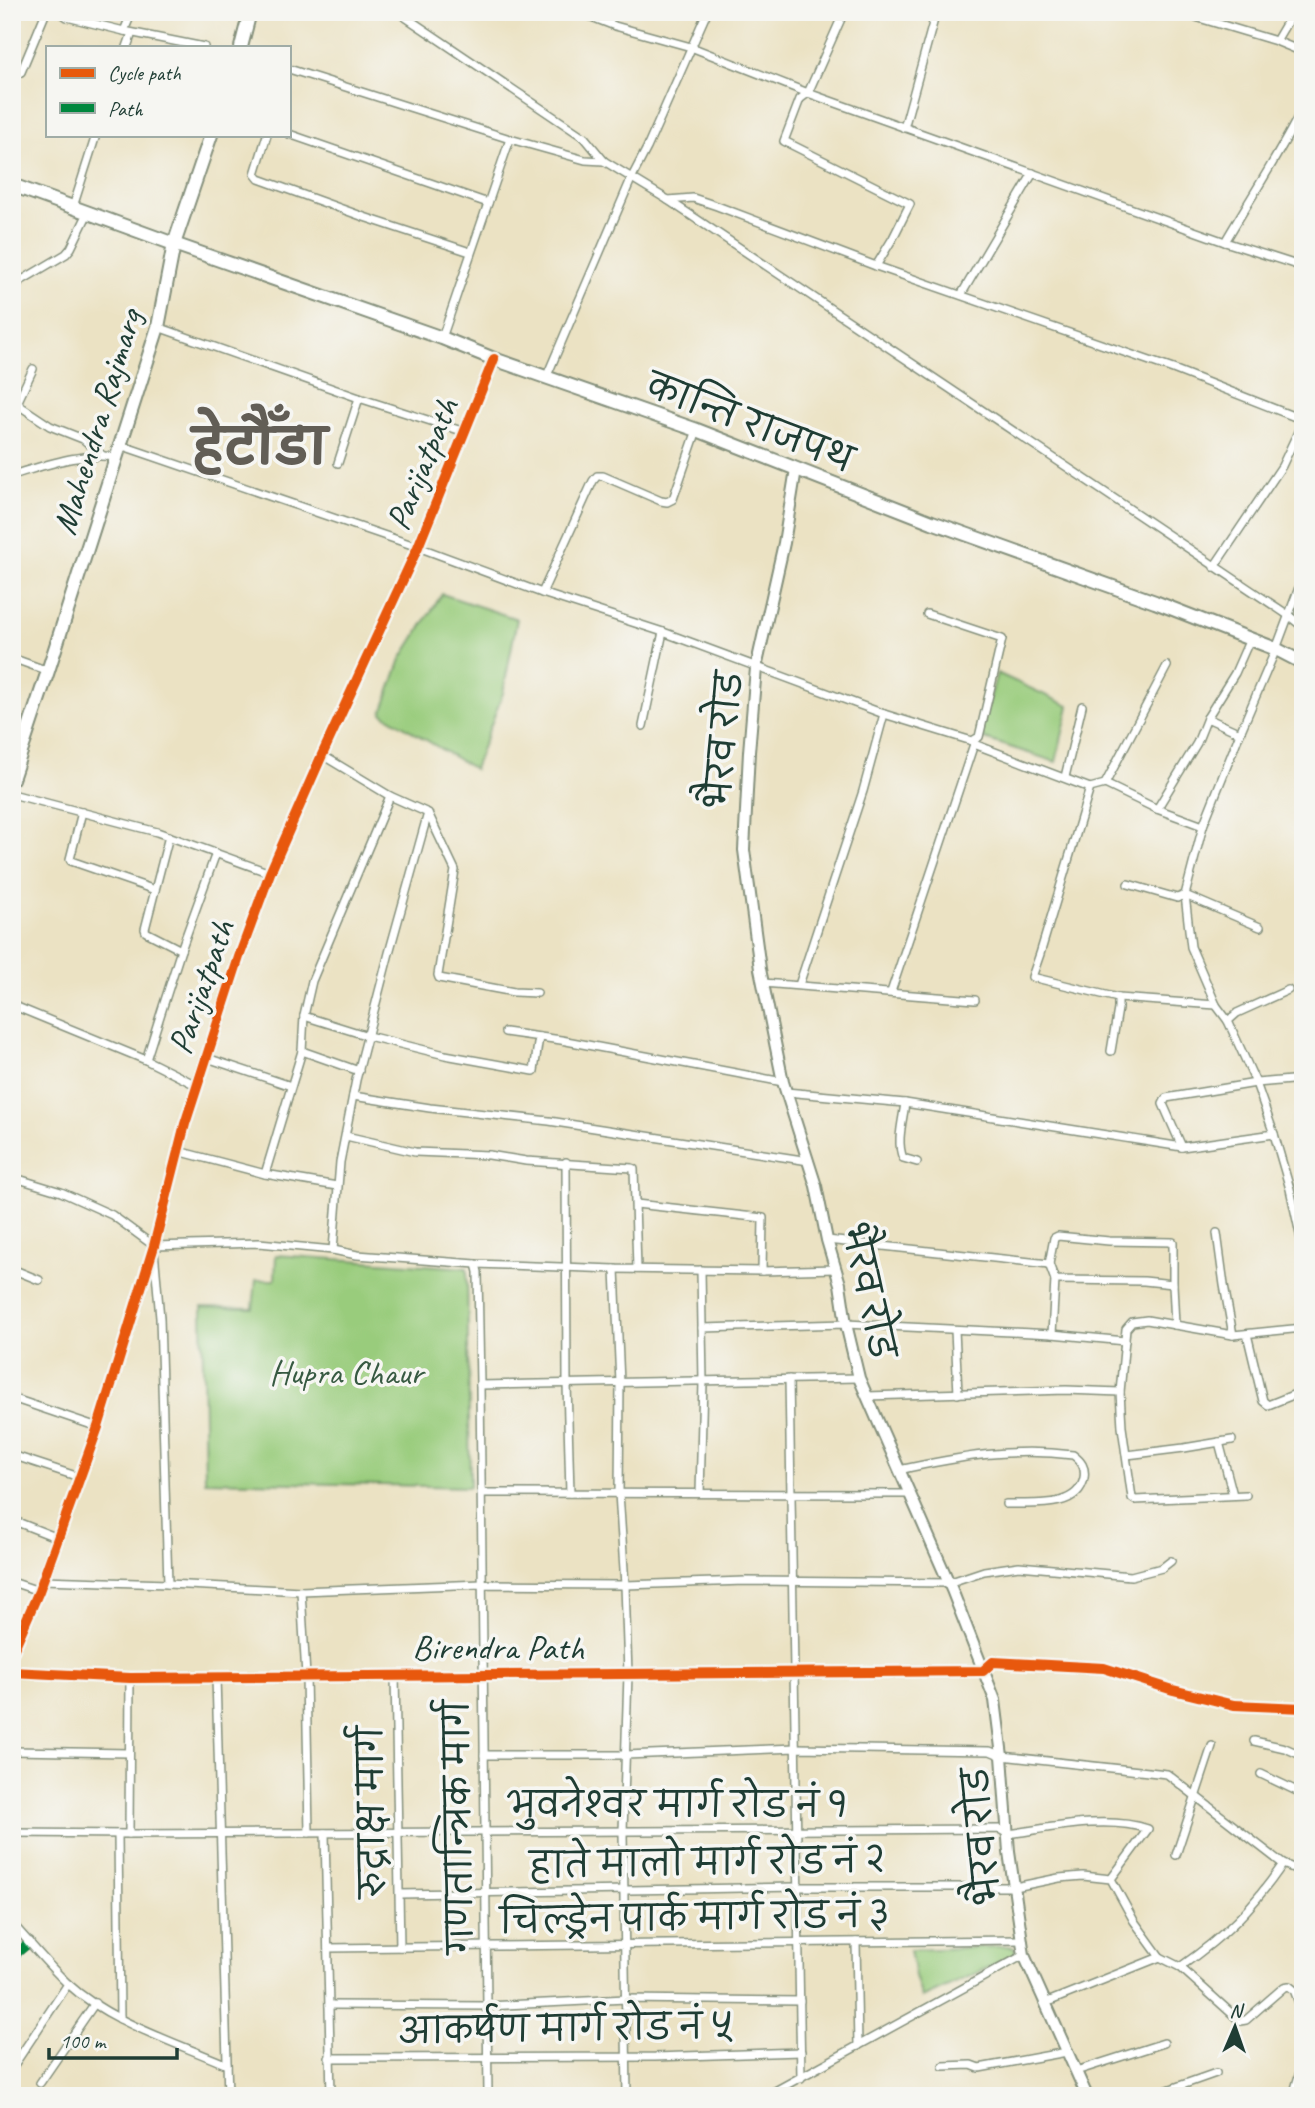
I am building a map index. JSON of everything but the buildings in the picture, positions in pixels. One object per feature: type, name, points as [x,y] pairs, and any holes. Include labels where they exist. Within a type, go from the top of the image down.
[{"type":"main road","points":[[241,46],[250,12]]},
{"type":"main road","name":"Mahendra Rajmarg","points":[[12,779],[158,327],[174,244],[211,136]]},
{"type":"main road","points":[[12,185],[174,244]]},
{"type":"main road","name":"कान्ति राजपथ","points":[[174,244],[697,430],[932,522],[1250,639],[1303,663]]},
{"type":"main road","name":"भैरव रोड","points":[[796,469],[784,543],[756,668],[749,752],[744,850],[763,983],[785,1087],[809,1161],[859,1378],[948,1583],[995,1700],[1020,1940],[1024,1955],[1087,2096]]},
{"type":"street","points":[[12,73],[16,75],[21,72],[46,12]]},
{"type":"street","points":[[60,12],[128,32],[199,46]]},
{"type":"street","points":[[127,46],[132,12]]},
{"type":"street","points":[[398,12],[584,138],[604,161],[668,200],[1303,627]]},
{"type":"street","points":[[579,12],[615,26],[691,47],[904,128],[1303,267]]},
{"type":"street","points":[[547,378],[632,177],[707,12]]},
{"type":"street","points":[[844,12],[808,93],[800,99],[784,141],[910,204],[876,266]]},
{"type":"street","points":[[904,128],[936,12]]},
{"type":"street","points":[[1179,12],[1276,41],[1303,52]]},
{"type":"street","points":[[1276,41],[1293,12]]},
{"type":"street","points":[[290,69],[510,139],[585,160],[604,161]]},
{"type":"street","points":[[1225,242],[1286,141],[1303,107]]},
{"type":"street","points":[[290,134],[488,203]]},
{"type":"street","points":[[73,207],[96,136]]},
{"type":"street","points":[[267,136],[255,174],[259,179],[470,252]]},
{"type":"street","points":[[442,338],[510,139]]},
{"type":"street","points":[[961,295],[1032,173]]},
{"type":"street","points":[[668,200],[693,198],[876,266],[1172,369],[1303,421],[1278,474],[1214,567]]},
{"type":"street","points":[[12,286],[66,254],[88,213]]},
{"type":"street","points":[[158,327],[359,398],[465,432]]},
{"type":"street","name":"Parijatpath","points":[[12,1653],[39,1591],[98,1427],[154,1246],[185,1124],[239,957],[270,873],[418,547],[494,359]]},
{"type":"street","points":[[33,369],[20,394],[20,406],[50,426],[83,439],[102,455]]},
{"type":"street","points":[[338,463],[359,398]]},
{"type":"street","points":[[542,593],[597,476],[604,476],[667,502],[673,499],[697,430]]},
{"type":"street","points":[[12,475],[78,456],[118,451],[418,547],[542,593],[663,632],[884,714],[973,742],[1090,788],[1105,783],[1167,666]]},
{"type":"street","points":[[1303,577],[1203,826],[1185,895],[1191,947],[1216,1005],[1228,1021],[1256,1083],[1290,1189],[1303,1248]]},
{"type":"street","points":[[891,992],[973,742],[979,737],[1002,639],[927,614]]},
{"type":"street","points":[[643,726],[663,632]]},
{"type":"street","points":[[1157,809],[1197,743],[1207,718],[1235,673],[1250,639]]},
{"type":"street","points":[[12,657],[48,671]]},
{"type":"street","points":[[1065,777],[1082,706]]},
{"type":"street","points":[[799,985],[863,791],[884,714]]},
{"type":"street","points":[[1207,718],[1240,733]]},
{"type":"street","points":[[322,755],[390,796],[428,813],[454,870],[439,978],[514,992],[537,993]]},
{"type":"street","points":[[1105,783],[1157,809],[1203,826]]},
{"type":"street","points":[[1090,788],[1031,977],[1118,998],[1216,1005]]},
{"type":"street","points":[[12,793],[169,836],[270,873]]},
{"type":"street","points":[[265,1174],[302,1051],[301,1032],[312,981],[390,796]]},
{"type":"street","points":[[82,812],[71,861],[155,890]]},
{"type":"street","points":[[334,1250],[337,1186],[353,1096],[428,813]]},
{"type":"street","points":[[169,836],[145,929],[181,950]]},
{"type":"street","points":[[146,1060],[216,853]]},
{"type":"street","points":[[1128,884],[1177,898],[1185,895],[1260,927]]},
{"type":"street","points":[[763,983],[975,1000]]},
{"type":"street","points":[[1228,1021],[1237,1013],[1288,990]]},
{"type":"street","points":[[1111,1051],[1118,998]]},
{"type":"street","points":[[12,1005],[146,1060],[198,1086]]},
{"type":"street","points":[[304,1016],[368,1036],[445,1055],[534,1071],[539,1037]]},
{"type":"street","points":[[505,1032],[785,1087],[905,1103],[1182,1147],[1274,1134]]},
{"type":"street","points":[[302,1051],[359,1072]]},
{"type":"street","points":[[207,1059],[291,1086]]},
{"type":"street","points":[[1182,1147],[1163,1104],[1166,1098],[1256,1083],[1303,1079]]},
{"type":"street","points":[[353,1096],[430,1108],[549,1121],[809,1161]]},
{"type":"street","points":[[905,1103],[901,1153],[903,1158],[917,1161]]},
{"type":"street","points":[[346,1136],[415,1152],[632,1168],[636,1204],[637,1269]]},
{"type":"street","points":[[178,1151],[265,1174],[337,1186]]},
{"type":"street","points":[[566,1162],[570,1493]]},
{"type":"street","points":[[12,1177],[61,1192],[112,1215],[154,1246],[259,1243],[334,1250],[357,1255],[476,1264],[615,1269],[835,1269]]},
{"type":"street","points":[[636,1204],[763,1218],[762,1270]]},
{"type":"street","points":[[1217,1233],[1233,1335]]},
{"type":"street","points":[[1052,1334],[1055,1280],[1049,1264],[1054,1238],[1058,1237],[1173,1242],[1175,1325]]},
{"type":"street","points":[[827,1240],[1049,1264]]},
{"type":"street","points":[[154,1246],[160,1331],[168,1584]]},
{"type":"street","name":"गणतान्त्रिक मार्ग","points":[[476,1264],[480,1385],[488,2096]]},
{"type":"street","points":[[12,1269],[39,1280]]},
{"type":"street","points":[[615,1269],[620,1383],[618,1493],[628,1674],[623,1832],[627,2096]]},
{"type":"street","points":[[700,1493],[703,1382],[701,1270]]},
{"type":"street","points":[[1055,1280],[1173,1284]]},
{"type":"street","points":[[1246,1495],[1132,1498],[1120,1392],[1126,1329],[1132,1322],[1147,1320],[1233,1335],[1303,1328]]},
{"type":"street","points":[[702,1328],[846,1324],[1052,1334],[1125,1341]]},
{"type":"street","points":[[955,1330],[958,1394]]},
{"type":"street","points":[[1247,1334],[1265,1404],[1303,1391]]},
{"type":"street","points":[[480,1385],[859,1378]]},
{"type":"street","points":[[789,1380],[801,2078]]},
{"type":"street","points":[[867,1396],[1066,1390],[1120,1392]]},
{"type":"street","points":[[12,1398],[98,1427]]},
{"type":"street","points":[[1126,1455],[1233,1440]]},
{"type":"street","points":[[1219,1442],[1233,1495]]},
{"type":"street","points":[[899,1470],[964,1456],[1021,1452],[1073,1455],[1084,1467],[1082,1484],[1062,1501],[1006,1504]]},
{"type":"street","points":[[12,1455],[79,1477]]},
{"type":"street","points":[[481,1493],[909,1494]]},
{"type":"street","points":[[12,1520],[58,1538]]},
{"type":"street","points":[[43,1580],[301,1591],[482,1584],[625,1585],[745,1581],[948,1583],[984,1571],[1019,1566],[1131,1576],[1161,1568],[1171,1561]]},
{"type":"street","points":[[12,1582],[39,1591]]},
{"type":"street","points":[[301,1591],[306,1676],[309,1833]]},
{"type":"street","name":"Birendra Path","points":[[12,1672],[130,1678],[793,1673],[983,1671],[993,1662],[1104,1668],[1173,1690],[1234,1705],[1303,1708]]},
{"type":"street","name":"रुद्राक्ष मार्ग","points":[[395,1675],[400,1947]]},
{"type":"street","points":[[216,1677],[228,2096]]},
{"type":"street","points":[[130,1678],[130,1834]]},
{"type":"street","points":[[1254,1741],[1285,1748],[1303,1756]]},
{"type":"street","points":[[1176,1855],[1212,1745]]},
{"type":"street","points":[[484,1755],[626,1755],[795,1748],[990,1751],[1002,1756],[1167,1774],[1283,1864],[1303,1872]]},
{"type":"street","points":[[12,1751],[128,1753]]},
{"type":"street","points":[[1261,1774],[1303,1794]]},
{"type":"street","name":"भुवनेश्वर मार्ग रोड नं १","points":[[14,1833],[999,1829],[1008,1834],[1099,1824],[1148,1829],[1111,1879]]},
{"type":"street","points":[[12,1860],[14,1833]]},
{"type":"street","points":[[325,1833],[331,2096]]},
{"type":"street","points":[[118,1834],[121,2019]]},
{"type":"street","points":[[1180,1967],[1210,1946],[1237,1922],[1263,1893],[1283,1864]]},
{"type":"street","name":"हाते मालो मार्ग रोड नं २","points":[[400,1894],[798,1887],[1015,1887],[1059,1878],[1083,1876],[1111,1879]]},
{"type":"street","points":[[1111,1879],[1133,1921],[1160,1957],[1180,1967],[1240,2021],[1246,2020],[1284,1987],[1289,1986],[1294,1990],[1303,2013]]},
{"type":"street","points":[[12,1923],[68,1984],[94,2003],[121,2019],[227,2065]]},
{"type":"street","name":"चिल्ड्रेन पार्क मार्ग रोड नं ३","points":[[328,1948],[1020,1940]]},
{"type":"street","points":[[12,1956],[30,1942]]},
{"type":"street","points":[[856,1942],[858,2046]]},
{"type":"street","points":[[766,2096],[1024,1955]]},
{"type":"street","points":[[1045,2003],[1160,1957]]},
{"type":"street","points":[[12,2068],[68,1984]]},
{"type":"street","points":[[329,2005],[487,2006],[626,1999],[800,2001]]},
{"type":"street","points":[[40,2084],[94,2003]]},
{"type":"street","points":[[1076,2071],[1164,2043]]},
{"type":"street","name":"आकर्षण मार्ग रोड नं ५","points":[[329,2058],[801,2052]]},
{"type":"street","points":[[943,2066],[971,2065],[979,2068],[1067,2052]]},
{"type":"street","points":[[1293,2096],[1303,2062]]},
{"type":"street","points":[[1151,2096],[1216,2073]]},
{"type":"green space","points":[[442,594],[517,619],[503,693],[474,769],[382,713],[401,659]]},
{"type":"green space","points":[[997,673],[1069,706],[1056,762],[979,737]]},
{"type":"green space","name":"Hupra Chaur","points":[[276,1255],[467,1268],[470,1487],[205,1481],[202,1307],[253,1308],[256,1280],[275,1280]]},
{"type":"green space","points":[[1013,1946],[1018,1954],[922,1998],[910,1950]]},
{"type":"marked path","points":[[12,1957],[30,1942]]},
{"type":"cycle path","points":[[12,1653],[39,1591],[98,1427],[154,1246],[185,1124],[239,957],[270,873],[418,547],[494,359]]},
{"type":"cycle path","points":[[12,1672],[130,1678],[983,1671],[993,1662],[1104,1668],[1173,1690],[1234,1705],[1303,1708]]},
{"type":"district","name":"हेटौँडा","points":[[260,448]]}]
